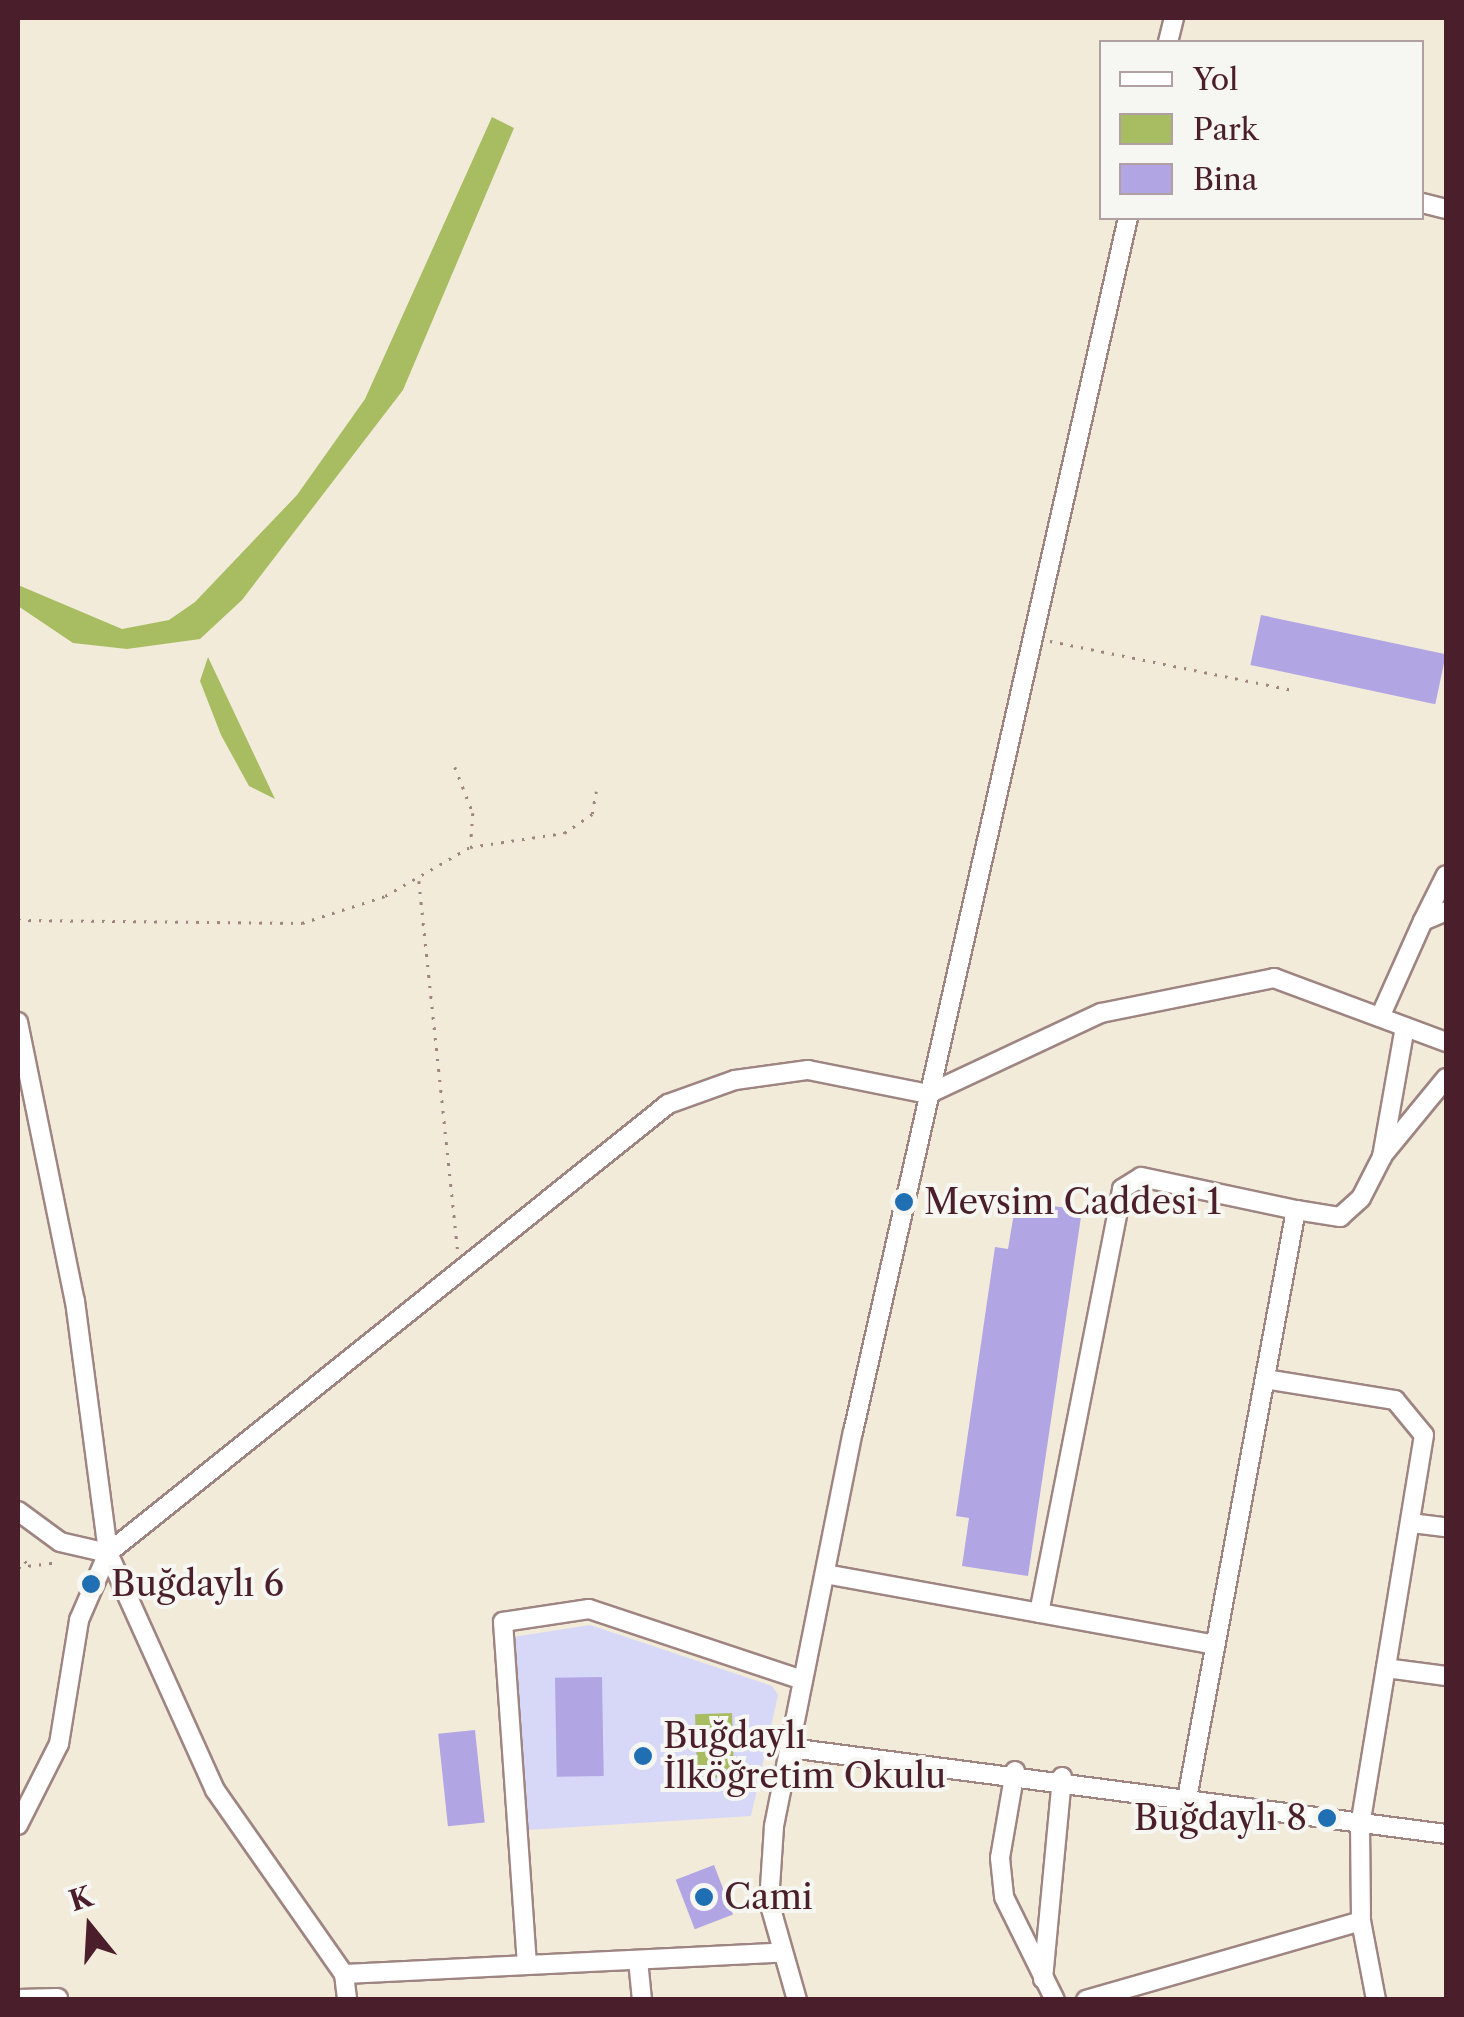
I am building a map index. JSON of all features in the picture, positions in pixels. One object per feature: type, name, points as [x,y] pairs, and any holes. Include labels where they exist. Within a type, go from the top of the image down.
[{"type":"street","points":[[797,2000],[778,1953],[768,1877],[790,1748],[928,1094],[1128,220]]},
{"type":"street","points":[[1380,1018],[1446,875]]},
{"type":"street","points":[[1423,921],[1446,911]]},
{"type":"street","points":[[18,1825],[63,1734],[79,1620],[108,1553],[460,1267],[690,1095],[808,1070],[928,1094],[1065,1026],[1205,987],[1274,978],[1446,1042]]},
{"type":"street","points":[[18,1022],[72,1284],[108,1553],[216,1790],[344,1974],[347,2000]]},
{"type":"street","points":[[1382,1156],[1405,1026]]},
{"type":"street","points":[[1039,1613],[1122,1189],[1141,1177],[1340,1217],[1382,1156],[1446,1078]]},
{"type":"street","points":[[1188,1793],[1296,1210]]},
{"type":"street","points":[[1265,1379],[1410,1409],[1424,1446],[1360,1824],[1360,1922],[1376,2000]]},
{"type":"street","points":[[18,1512],[60,1542],[108,1553]]},
{"type":"street","points":[[1411,1523],[1446,1527]]},
{"type":"street","points":[[825,1574],[1215,1646]]},
{"type":"street","points":[[526,1965],[502,1622],[589,1610],[804,1680]]},
{"type":"street","points":[[1386,1668],[1446,1676]]},
{"type":"street","points":[[790,1748],[1188,1793],[1360,1824],[1446,1834]]},
{"type":"street","points":[[1016,1771],[1001,1878],[1009,1916],[1055,2000]]},
{"type":"street","points":[[1043,1979],[1062,1777]]},
{"type":"street","points":[[1086,2000],[1360,1922]]},
{"type":"street","points":[[344,1974],[778,1953]]},
{"type":"street","points":[[638,1960],[642,2000]]},
{"type":"street","points":[[18,1999],[58,1998]]},
{"type":"path","points":[[1032,637],[1289,689]]},
{"type":"path","points":[[455,767],[473,813],[470,847]]},
{"type":"path","points":[[18,920],[272,928],[346,911],[419,879],[470,847],[564,834],[592,814],[596,791]]},
{"type":"path","points":[[419,879],[460,1267]]},
{"type":"path","points":[[18,1552],[30,1568],[18,1567]]},
{"type":"shaded area","name":"Buğdaylı İlköğretim Okulu","points":[[590,1625],[772,1686],[778,1695],[751,1816],[527,1830],[513,1637]]},
{"type":"green space","points":[[492,117],[514,128],[403,390],[242,600],[200,639],[127,649],[73,643],[18,606],[18,585],[122,629],[169,620],[195,602],[297,495],[365,399]]},
{"type":"green space","points":[[208,657],[275,799],[249,786],[221,735],[200,681]]},
{"type":"green space","points":[[732,1713],[734,1777],[697,1778],[695,1714]]},
{"type":"building","points":[[1261,615],[1446,654],[1435,704],[1250,665]]},
{"type":"building","points":[[1016,1201],[1082,1210],[1028,1576],[962,1566],[969,1518],[956,1516],[995,1247],[1008,1249]]},
{"type":"building","points":[[602,1677],[604,1776],[557,1777],[555,1678]]},
{"type":"building","points":[[475,1730],[485,1822],[448,1826],[438,1734]]},
{"type":"building","name":"Cami","points":[[714,1865],[733,1914],[695,1929],[676,1880]]},
{"type":"place","name":"Mevsim Caddesi 1","points":[[904,1202]]},
{"type":"place","name":"Buğdaylı 6","points":[[91,1584]]},
{"type":"place","name":"Buğdaylı İlköğretim Okulu","points":[[643,1756]]},
{"type":"place","name":"Buğdaylı 8","points":[[1327,1818]]},
{"type":"place","name":"Cami","points":[[704,1897]]}]
